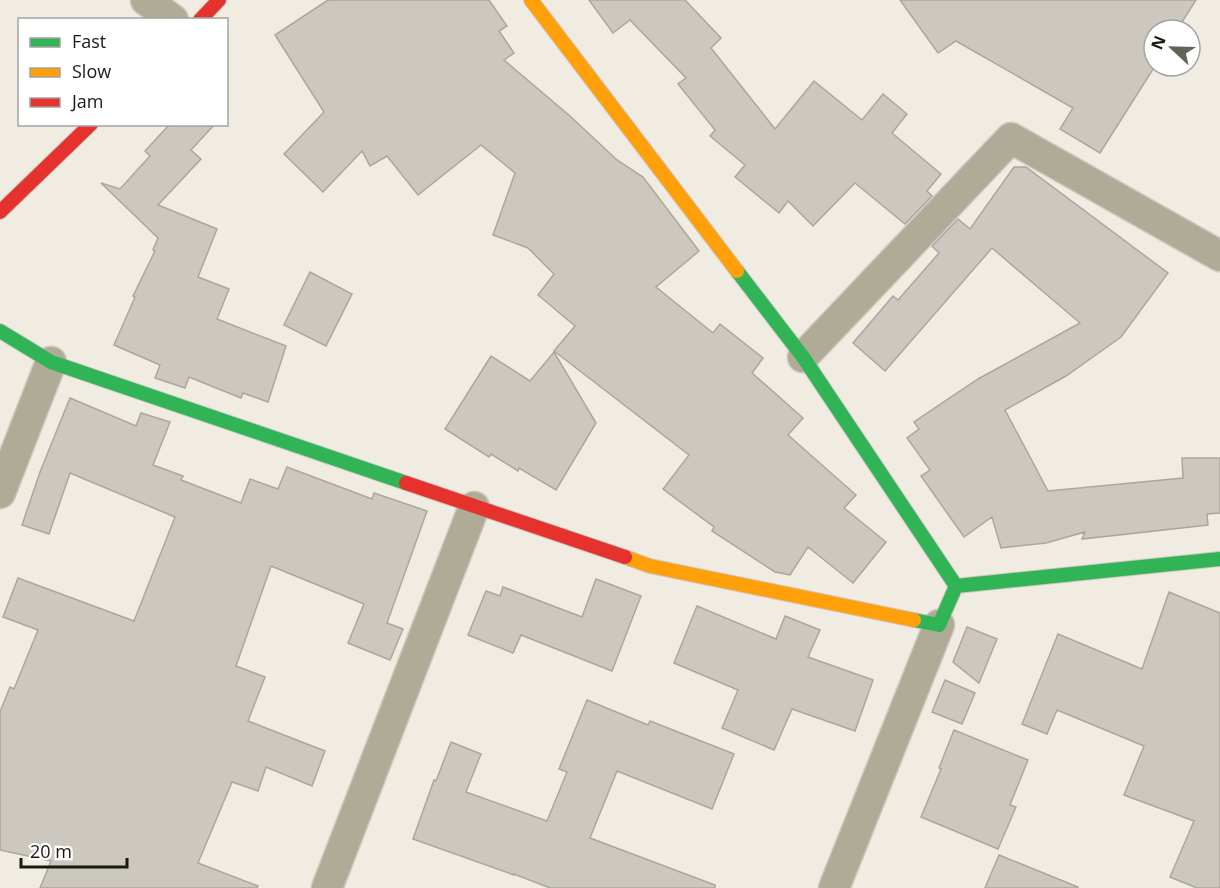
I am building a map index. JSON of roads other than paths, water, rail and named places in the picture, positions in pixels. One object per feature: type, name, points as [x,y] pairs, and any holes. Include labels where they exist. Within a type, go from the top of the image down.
[{"type":"street","points":[[146,0],[169,18]]},
{"type":"street","points":[[202,18],[219,0]]},
{"type":"street","points":[[531,0],[803,357],[956,586]]},
{"type":"street","points":[[0,212],[89,126]]},
{"type":"street","points":[[803,357],[1011,138],[1220,256]]},
{"type":"street","points":[[0,331],[51,362],[650,566],[939,625]]},
{"type":"street","points":[[0,494],[51,362]]},
{"type":"street","points":[[327,888],[474,507]]},
{"type":"street","points":[[956,586],[1220,559]]},
{"type":"street","points":[[834,888],[956,586]]}]
